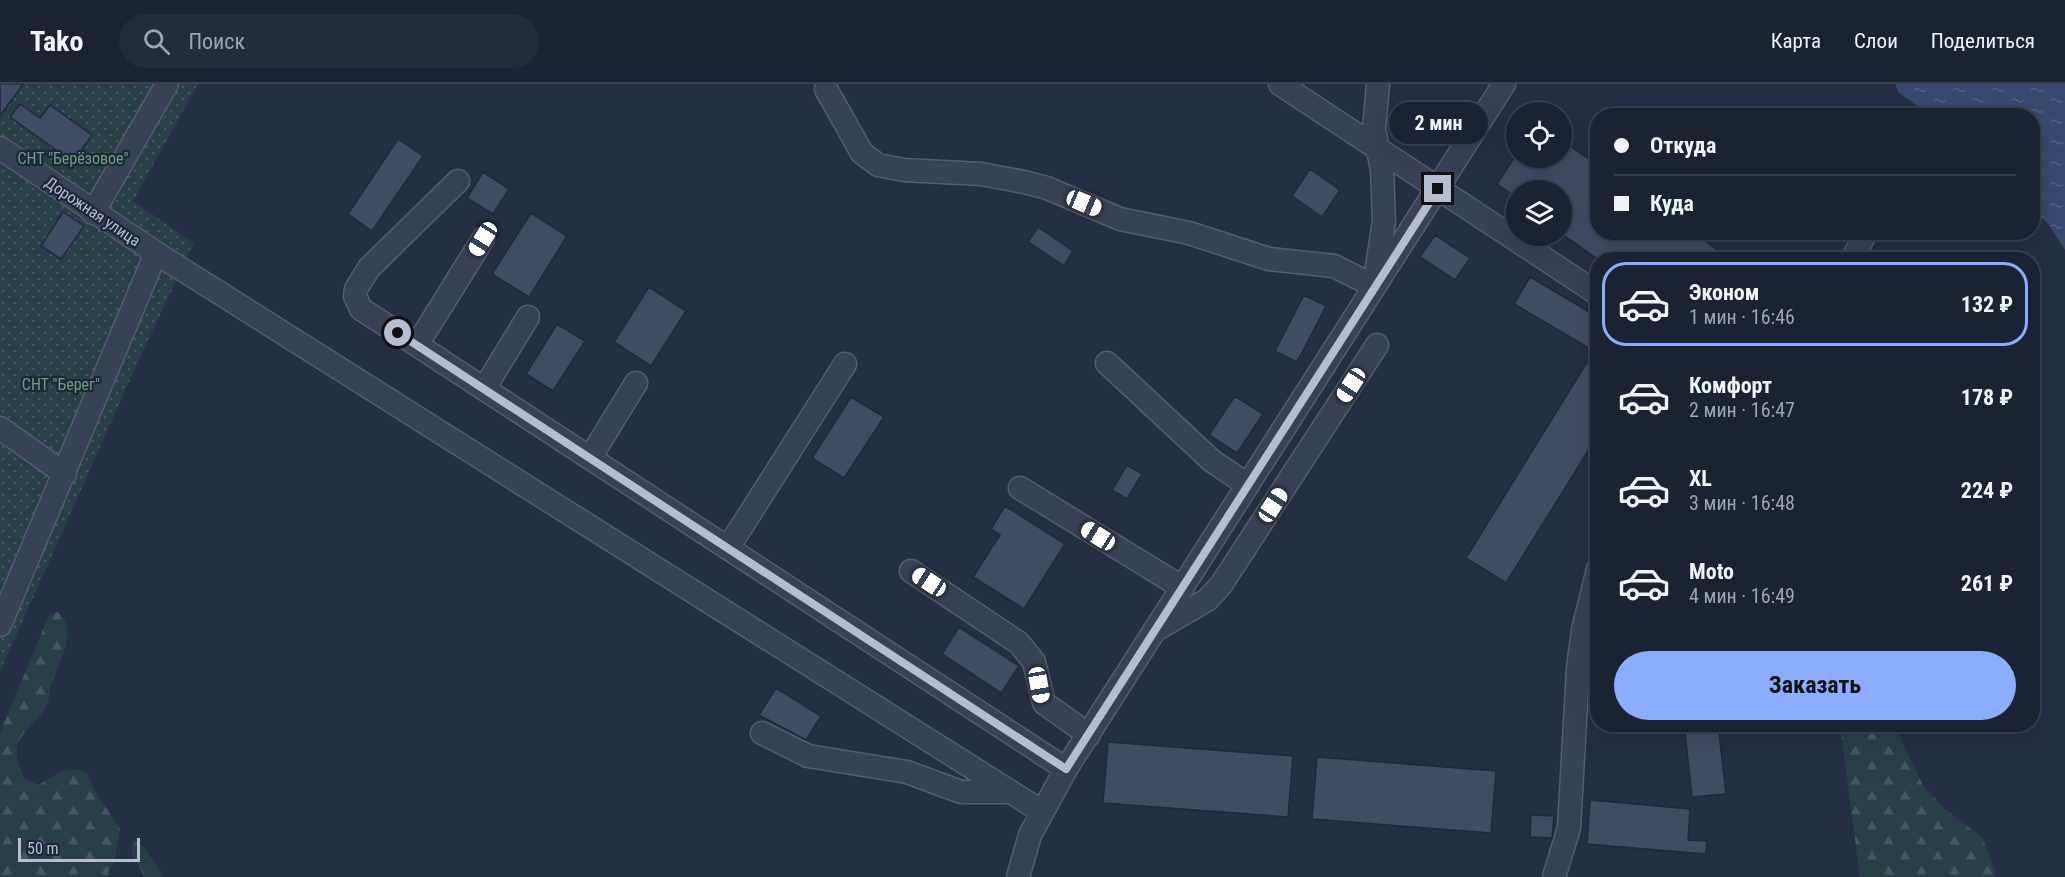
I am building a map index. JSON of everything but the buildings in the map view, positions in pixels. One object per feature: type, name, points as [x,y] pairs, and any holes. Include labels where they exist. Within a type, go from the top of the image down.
[{"type":"street","points":[[93,213],[167,84]]},
{"type":"street","points":[[1280,84],[1590,289]]},
{"type":"street","points":[[1374,286],[1384,220],[1380,151],[1374,129],[1378,84]]},
{"type":"street","points":[[1018,877],[1030,835],[1041,811],[1066,769],[1504,84]]},
{"type":"street","points":[[826,89],[862,153],[878,165],[904,170],[981,174],[1024,182],[1056,192],[1120,219],[1190,233],[1269,259],[1334,266],[1374,286]]},
{"type":"street","name":"Дорожная улица","points":[[0,148],[156,254],[1041,811]]},
{"type":"street","points":[[458,181],[369,268],[356,289],[357,303],[361,309],[1066,769]]},
{"type":"street","points":[[417,345],[483,239]]},
{"type":"street","points":[[0,625],[156,254]]},
{"type":"street","points":[[484,389],[528,317]]},
{"type":"street","points":[[1155,630],[1207,600],[1221,585],[1377,345]]},
{"type":"street","points":[[1107,363],[1212,461],[1248,485]]},
{"type":"street","points":[[728,548],[845,364]]},
{"type":"street","points":[[590,458],[636,383]]},
{"type":"street","points":[[0,428],[65,474]]},
{"type":"street","points":[[1020,488],[1183,588]]},
{"type":"street","points":[[911,570],[1019,643],[1034,662],[1044,703],[1089,735]]},
{"type":"street","points":[[1554,877],[1569,828],[1578,668],[1583,630],[1590,602]]},
{"type":"street","points":[[762,732],[807,756],[907,772],[961,792],[1011,792]]},
{"type":"green space","points":[[0,84],[198,84],[133,201],[194,243],[137,364],[0,672]]},
{"type":"green space","points":[[58,612],[67,629],[65,647],[51,685],[47,704],[20,739],[17,758],[25,779],[39,785],[68,770],[81,770],[88,773],[92,786],[120,829],[114,863],[108,872],[111,877],[0,877],[0,733],[49,615]]},
{"type":"green space","points":[[1841,732],[1897,732],[1924,787],[1945,809],[1983,838],[1997,877],[1860,877]]},
{"type":"green space","points":[[133,840],[143,846],[164,877],[144,877],[133,855]]},
{"type":"water","points":[[1895,84],[2065,84],[2065,250],[2047,222],[2040,216],[2040,108],[1921,108],[1899,93]]},
{"type":"route","points":[[398,333],[1066,769],[1438,189]]},
{"type":"park label","name":"СНТ \"Берёзовое\"","points":[[73,158]]},
{"type":"park label","name":"СНТ \"Берег\"","points":[[61,384]]}]
